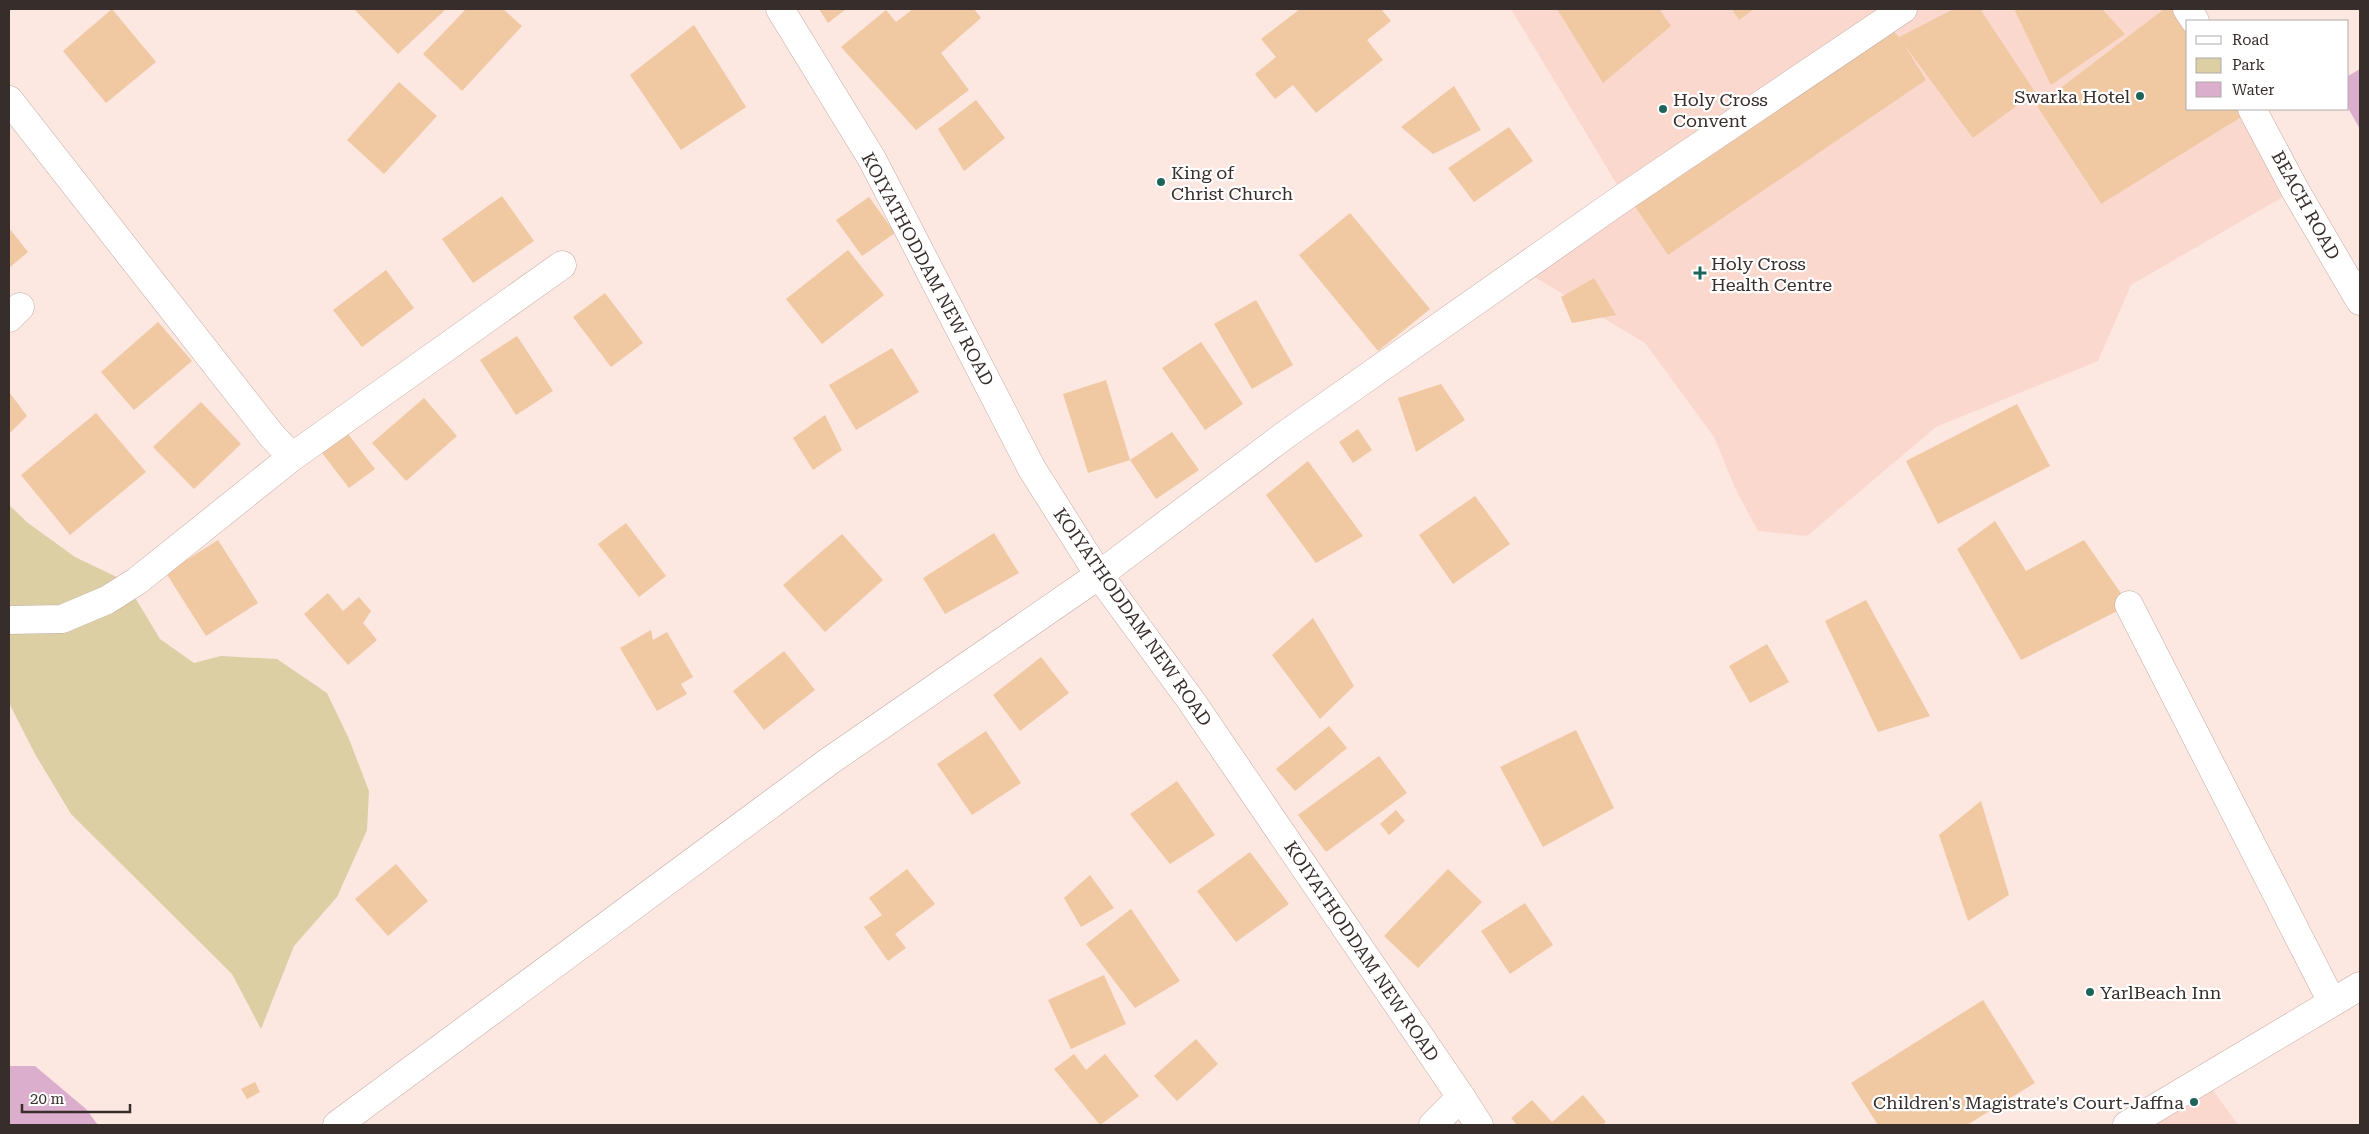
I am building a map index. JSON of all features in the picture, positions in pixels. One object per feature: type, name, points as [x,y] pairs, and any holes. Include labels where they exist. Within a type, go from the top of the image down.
[{"type":"street","name":"KOIYATHODDAM NEW ROAD","points":[[780,9],[872,159],[1032,469],[1099,576],[1192,702],[1462,1097],[1478,1125]]},
{"type":"street","points":[[337,1125],[828,762],[1099,576],[1309,418],[1624,196],[1903,9]]},
{"type":"street","points":[[2187,9],[2195,20]]},
{"type":"street","points":[[9,100],[272,436],[292,457]]},
{"type":"street","name":"BEACH ROAD","points":[[2253,110],[2295,190],[2360,300]]},
{"type":"street","points":[[9,620],[62,619],[107,600],[137,582],[292,457],[562,265]]},
{"type":"street","points":[[2129,605],[2332,1002]]},
{"type":"street","points":[[2127,1125],[2360,986]]},
{"type":"street","points":[[1433,1125],[1462,1097]]},
{"type":"shaded area","points":[[1511,9],[2164,9],[2037,106],[2100,203],[2251,110],[2254,110],[2295,190],[2131,285],[2098,361],[1936,427],[1807,536],[1758,531],[1736,490],[1714,437],[1645,343],[1521,269],[1624,196]]},
{"type":"shaded area","name":"Children's Magistrate's Court-Jaffna","points":[[2205,1079],[2238,1125],[2127,1125]]},
{"type":"green space","points":[[9,505],[28,523],[75,557],[125,581],[160,639],[194,663],[221,656],[277,659],[327,693],[349,739],[369,791],[367,830],[337,897],[294,946],[261,1029],[232,974],[71,814],[35,754],[9,703]]},
{"type":"water","points":[[2360,69],[2360,129],[2349,110],[2349,75]]},
{"type":"water","points":[[9,1066],[35,1066],[86,1109],[98,1125],[9,1125]]},
{"type":"building","points":[[112,9],[156,62],[106,103],[63,51]]},
{"type":"building","points":[[354,9],[446,9],[398,54]]},
{"type":"building","points":[[466,9],[503,9],[522,26],[462,91],[423,54]]},
{"type":"building","points":[[819,9],[846,9],[828,23]]},
{"type":"building","points":[[913,9],[974,9],[981,18],[941,53],[969,90],[916,130],[841,47],[886,10],[896,22]]},
{"type":"building","points":[[1300,9],[1381,9],[1391,21],[1367,40],[1383,60],[1316,113],[1293,85],[1275,99],[1255,74],[1276,57],[1261,39]]},
{"type":"building","points":[[1557,9],[1659,9],[1671,26],[1603,83]]},
{"type":"building","points":[[1732,9],[1754,9],[1739,20]]},
{"type":"building","points":[[1954,9],[1980,9],[2035,92],[1973,138],[1903,43],[1926,80],[1668,255],[1630,199],[1886,23],[1899,37]]},
{"type":"building","points":[[2014,9],[2102,9],[2125,34],[2051,85]]},
{"type":"building","points":[[2164,9],[2187,9],[2186,110],[2252,110],[2101,204],[2037,106]]},
{"type":"building","points":[[694,25],[746,107],[681,150],[630,75]]},
{"type":"building","points":[[399,82],[437,116],[384,174],[347,140]]},
{"type":"building","points":[[1454,86],[1481,130],[1433,154],[1401,127]]},
{"type":"building","points":[[976,100],[1005,138],[964,171],[938,129]]},
{"type":"building","points":[[1509,127],[1533,161],[1474,202],[1448,168]]},
{"type":"building","points":[[502,196],[534,241],[473,283],[442,239]]},
{"type":"building","points":[[869,197],[895,233],[862,256],[836,220]]},
{"type":"building","points":[[1350,213],[1430,309],[1378,351],[1299,255]]},
{"type":"building","points":[[9,228],[28,252],[9,268]]},
{"type":"building","points":[[848,250],[884,295],[822,344],[786,299]]},
{"type":"building","points":[[386,270],[414,308],[362,347],[333,310]]},
{"type":"building","points":[[1594,278],[1616,315],[1572,323],[1561,297]]},
{"type":"building","points":[[605,293],[643,343],[611,367],[573,317]]},
{"type":"building","points":[[1256,300],[1293,365],[1252,389],[1214,324]]},
{"type":"building","points":[[158,322],[192,361],[134,410],[101,372]]},
{"type":"building","points":[[517,336],[553,391],[516,415],[480,360]]},
{"type":"building","points":[[1201,342],[1243,404],[1205,430],[1162,368]]},
{"type":"building","points":[[892,348],[919,392],[856,430],[829,385]]},
{"type":"building","points":[[1106,380],[1130,460],[1088,473],[1063,394]]},
{"type":"building","points":[[1441,384],[1465,420],[1416,452],[1398,398]]},
{"type":"building","points":[[9,392],[27,416],[9,434]]},
{"type":"building","points":[[424,398],[457,436],[406,481],[372,443]]},
{"type":"building","points":[[201,402],[241,444],[194,489],[153,447]]},
{"type":"building","points":[[2017,404],[2050,466],[1938,524],[1906,461]]},
{"type":"building","points":[[96,413],[146,472],[70,535],[21,475]]},
{"type":"building","points":[[825,415],[842,450],[813,470],[793,438]]},
{"type":"building","points":[[1358,429],[1372,450],[1353,463],[1339,442]]},
{"type":"building","points":[[1172,432],[1199,470],[1156,499],[1130,460]]},
{"type":"building","points":[[348,434],[375,469],[349,488],[322,453]]},
{"type":"building","points":[[1308,461],[1363,536],[1316,563],[1266,495]]},
{"type":"building","points":[[1475,496],[1510,544],[1453,584],[1419,535]]},
{"type":"building","points":[[1995,521],[2026,571],[2084,540],[2129,605],[2021,660],[1957,549]]},
{"type":"building","points":[[626,523],[666,576],[639,597],[598,544]]},
{"type":"building","points":[[994,533],[1019,573],[945,614],[923,578]]},
{"type":"building","points":[[842,534],[883,580],[825,632],[783,585]]},
{"type":"building","points":[[218,540],[258,603],[206,636],[166,573]]},
{"type":"building","points":[[328,593],[343,611],[359,597],[371,611],[363,623],[377,640],[348,665],[304,614]]},
{"type":"building","points":[[1866,600],[1930,716],[1878,732],[1825,621]]},
{"type":"building","points":[[1313,618],[1354,686],[1320,719],[1272,655]]},
{"type":"building","points":[[651,630],[653,640],[667,632],[693,677],[681,684],[687,694],[657,711],[620,648]]},
{"type":"building","points":[[1767,644],[1789,682],[1750,703],[1729,666]]},
{"type":"building","points":[[784,651],[815,690],[764,730],[733,691]]},
{"type":"building","points":[[1041,657],[1069,693],[1020,731],[993,695]]},
{"type":"building","points":[[1329,726],[1347,748],[1295,791],[1276,769]]},
{"type":"building","points":[[1576,730],[1614,808],[1543,847],[1500,767]]},
{"type":"building","points":[[986,731],[1021,783],[972,815],[937,764]]},
{"type":"building","points":[[1379,756],[1407,793],[1326,852],[1298,815]]},
{"type":"building","points":[[1177,781],[1215,835],[1170,864],[1130,814]]},
{"type":"building","points":[[1981,801],[2009,895],[1968,921],[1939,835]]},
{"type":"building","points":[[1396,810],[1405,821],[1389,835],[1380,824]]},
{"type":"building","points":[[1250,852],[1289,904],[1236,942],[1197,891]]},
{"type":"building","points":[[396,864],[428,901],[388,936],[355,899]]},
{"type":"building","points":[[907,869],[935,904],[895,934],[906,948],[888,961],[864,927],[882,915],[869,898]]},
{"type":"building","points":[[1448,869],[1482,902],[1418,968],[1384,936]]},
{"type":"building","points":[[1090,875],[1114,908],[1081,927],[1064,898]]},
{"type":"building","points":[[1525,903],[1553,945],[1510,974],[1481,931]]},
{"type":"building","points":[[1131,909],[1180,981],[1135,1008],[1086,944]]},
{"type":"building","points":[[1104,975],[1126,1024],[1071,1049],[1048,1000]]},
{"type":"building","points":[[1983,1000],[2035,1083],[1967,1125],[1878,1125],[1851,1083]]},
{"type":"building","points":[[1196,1039],[1218,1064],[1177,1101],[1154,1076]]},
{"type":"building","points":[[1074,1054],[1086,1070],[1105,1054],[1139,1096],[1100,1125],[1054,1069]]},
{"type":"building","points":[[255,1082],[260,1092],[247,1099],[241,1089]]},
{"type":"building","points":[[1583,1095],[1606,1122],[1602,1125],[1517,1125],[1511,1118],[1532,1100],[1552,1122]]},
{"type":"place","name":"Swarka Hotel","points":[[2140,96]]},
{"type":"place","name":"Holy Cross Convent","points":[[1663,109]]},
{"type":"place","name":"King of Christ Church","points":[[1161,182]]},
{"type":"place","name":"Holy Cross Health Centre","points":[[1700,273]]},
{"type":"place","name":"YarlBeach Inn","points":[[2090,992]]},
{"type":"place","name":"Children's Magistrate's Court-Jaffna","points":[[2194,1102]]}]
